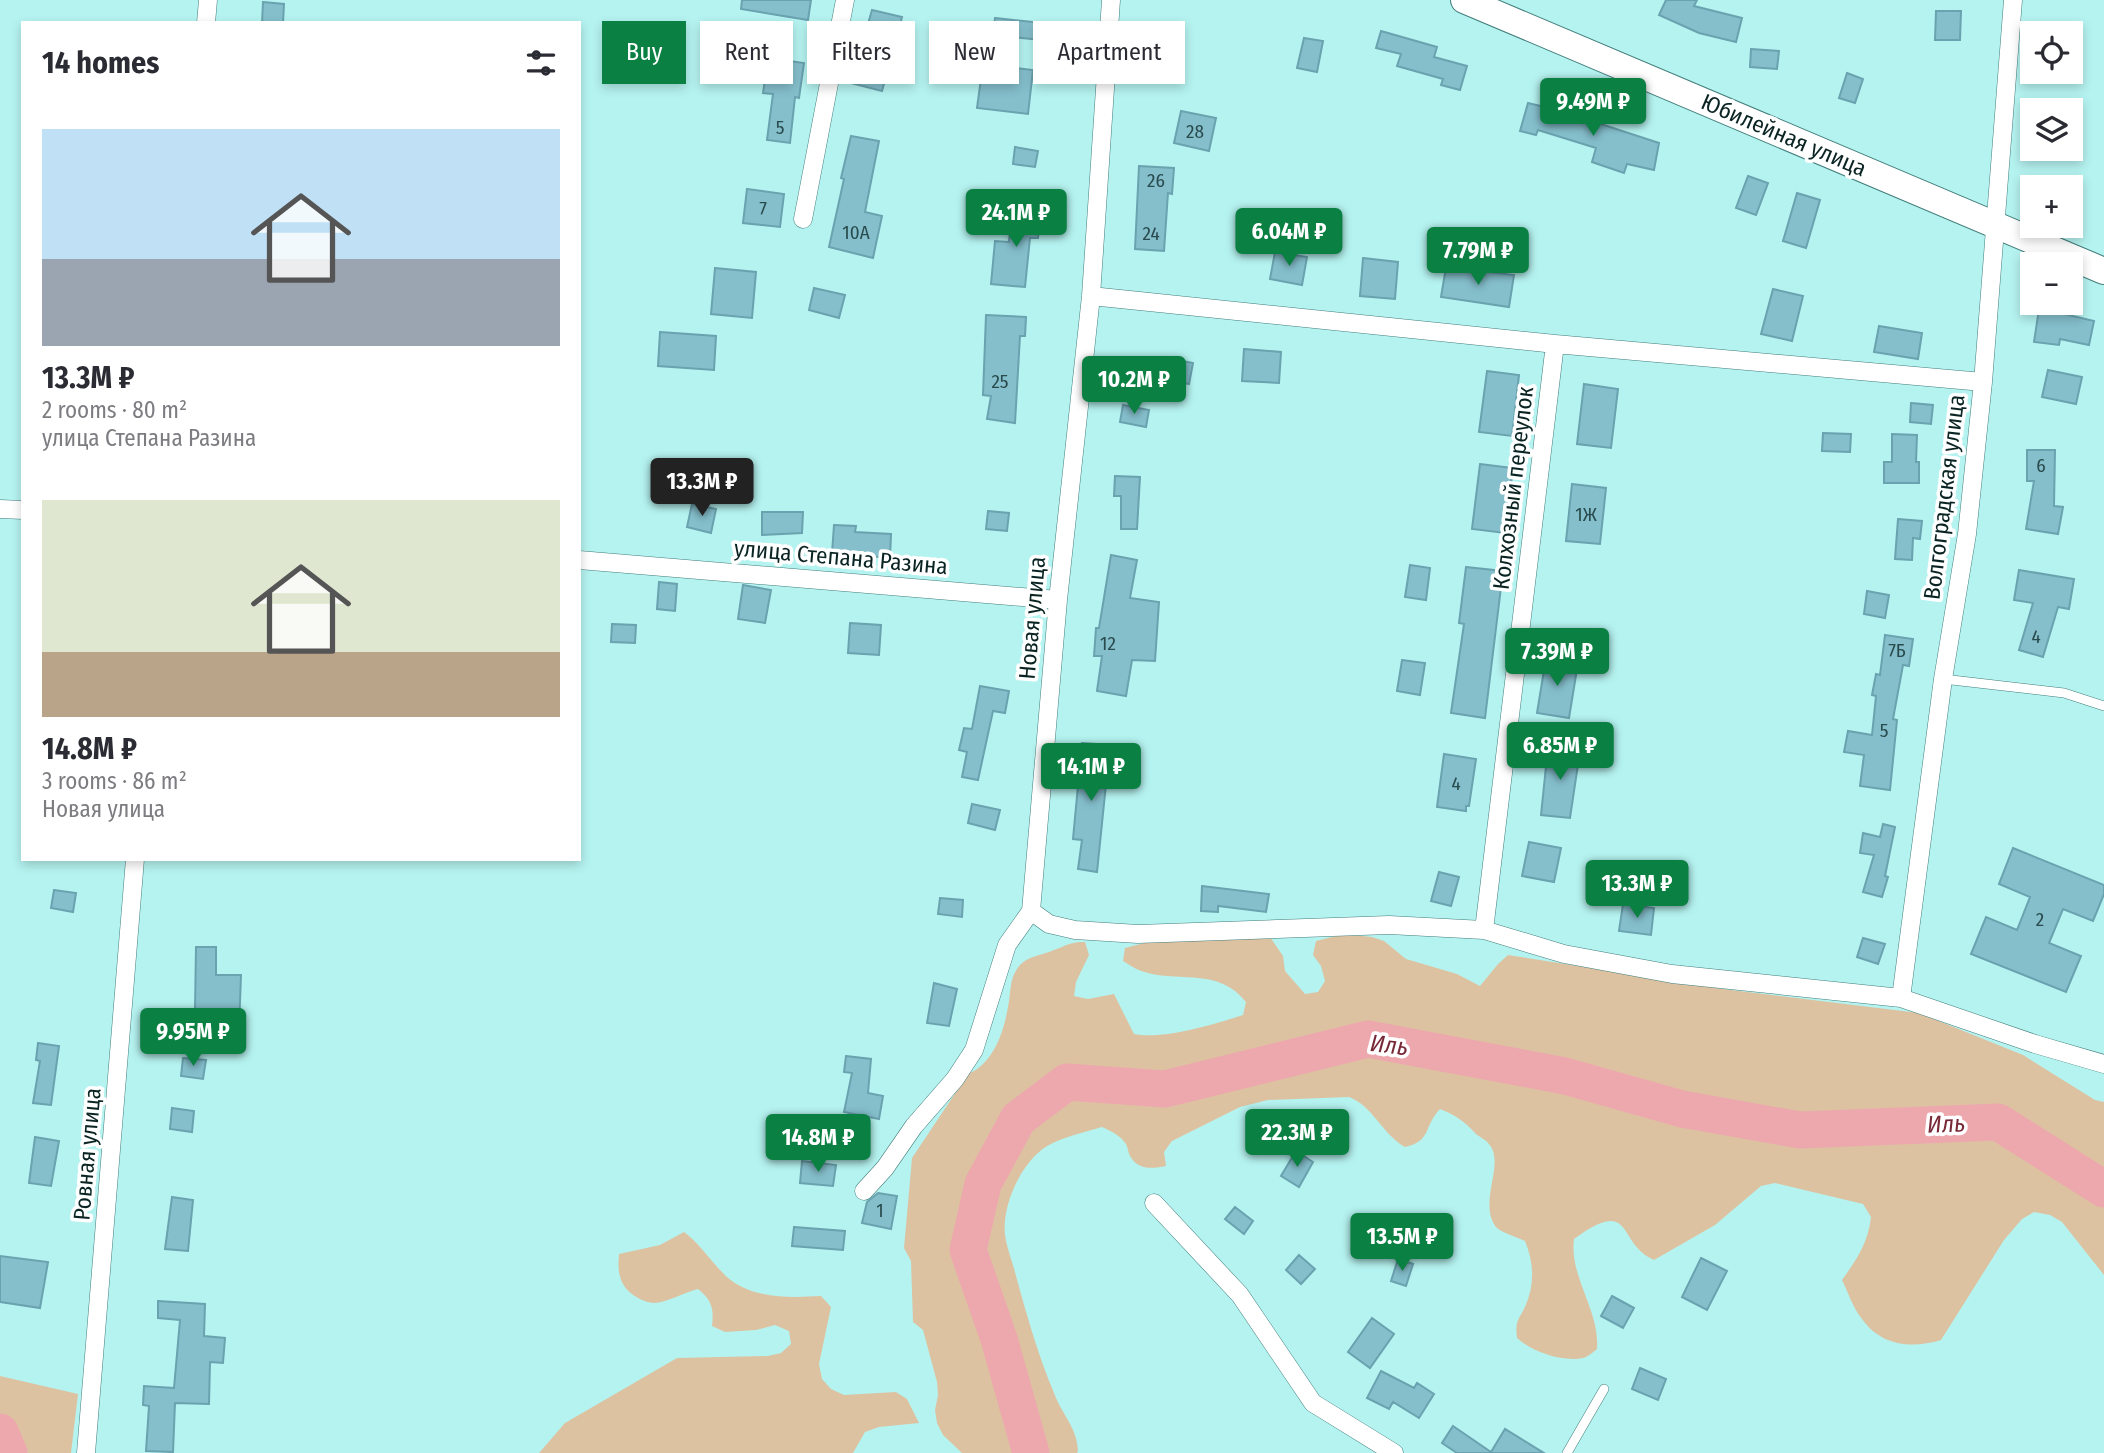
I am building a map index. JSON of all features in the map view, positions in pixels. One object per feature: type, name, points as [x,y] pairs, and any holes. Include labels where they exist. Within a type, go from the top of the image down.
[{"type":"street","points":[[206,21],[208,0]]},
{"type":"street","points":[[803,219],[845,0]]},
{"type":"street","name":"Новая улица","points":[[1031,911],[1058,600],[1091,296],[1111,0]]},
{"type":"street","name":"Юбилейная улица","points":[[1464,0],[2104,271]]},
{"type":"street","name":"Волгоградская улица","points":[[1901,998],[1943,679],[1967,534],[1983,382],[2013,0]]},
{"type":"street","points":[[1091,296],[1555,344],[1983,382]]},
{"type":"street","name":"Колхозный переулок","points":[[1484,930],[1555,344]]},
{"type":"street","points":[[0,509],[21,510]]},
{"type":"street","name":"улица Степана Разина","points":[[581,559],[1058,600]]},
{"type":"street","name":"Ровная улица","points":[[86,1453],[135,861]]},
{"type":"street","points":[[864,1191],[886,1168],[914,1126],[955,1079],[974,1050],[1007,945],[1031,911],[1049,924],[1075,930],[1138,934],[1389,925],[1484,930],[1564,954],[1672,974],[1901,998],[2035,1044],[2104,1064]]},
{"type":"street","points":[[1154,1203],[1240,1295],[1313,1403],[1394,1453]]},
{"type":"lane","points":[[1943,679],[2064,693],[2104,706]]},
{"type":"lane","points":[[1567,1453],[1604,1389]]},
{"type":"shaded area","points":[[1266,931],[1283,956],[1285,971],[1305,994],[1318,992],[1325,981],[1321,966],[1313,955],[1316,941],[1344,934],[1384,941],[1406,959],[1457,974],[1480,986],[1508,955],[1723,989],[1919,1013],[2023,1055],[2095,1100],[2104,1102],[2104,1275],[2062,1222],[2050,1215],[2034,1212],[2022,1219],[2004,1240],[1941,1340],[1919,1344],[1898,1343],[1878,1335],[1862,1319],[1842,1280],[1857,1258],[1867,1235],[1871,1217],[1863,1204],[1775,1183],[1761,1186],[1715,1225],[1654,1260],[1642,1253],[1623,1227],[1616,1222],[1607,1221],[1574,1239],[1576,1267],[1594,1321],[1597,1349],[1583,1358],[1557,1357],[1531,1348],[1517,1338],[1516,1328],[1532,1282],[1532,1266],[1525,1241],[1496,1227],[1491,1217],[1489,1206],[1495,1161],[1487,1142],[1459,1119],[1440,1109],[1423,1137],[1405,1147],[1390,1135],[1365,1107],[1349,1097],[1268,1100],[1240,1107],[1172,1141],[1164,1152],[1166,1166],[1150,1168],[1137,1164],[1130,1156],[1124,1141],[1102,1127],[1052,1143],[1038,1153],[1024,1169],[1009,1201],[1005,1235],[1038,1350],[1057,1401],[1075,1435],[1078,1451],[962,1453],[943,1435],[937,1423],[937,1382],[923,1330],[913,1322],[911,1261],[904,1248],[912,1158],[968,1074],[985,1062],[997,1044],[1005,1022],[1014,973],[1030,958],[1071,943],[1085,942],[1089,955],[1076,982],[1074,996],[1088,999],[1114,994],[1134,1034],[1174,1033],[1243,1015],[1246,1002],[1235,991],[1212,980],[1138,970],[1123,961],[1125,948],[1152,941]]},
{"type":"shaded area","points":[[684,1232],[722,1272],[743,1287],[768,1295],[821,1296],[831,1307],[819,1364],[822,1379],[831,1389],[844,1395],[896,1392],[907,1399],[919,1423],[879,1427],[865,1432],[853,1453],[539,1453],[565,1423],[677,1358],[768,1356],[781,1353],[791,1344],[789,1331],[775,1325],[756,1330],[725,1332],[712,1326],[711,1305],[698,1289],[654,1303],[638,1298],[627,1290],[619,1274],[619,1254],[660,1245]]},
{"type":"shaded area","points":[[0,1376],[78,1394],[71,1453],[0,1453]]},
{"type":"building","points":[[742,0],[811,0],[808,20],[741,9]]},
{"type":"building","points":[[1666,0],[1697,0],[1694,6],[1742,18],[1736,42],[1699,33],[1659,15]]},
{"type":"building","points":[[263,2],[284,4],[283,21],[262,21]]},
{"type":"building","points":[[872,10],[902,17],[901,21],[869,21]]},
{"type":"building","points":[[1936,11],[1961,11],[1960,40],[1935,40]]},
{"type":"building","points":[[995,18],[1033,22],[1033,39],[1019,38],[1019,21],[995,21]]},
{"type":"building","points":[[1381,31],[1437,47],[1434,57],[1467,66],[1460,90],[1441,85],[1443,79],[1397,66],[1401,54],[1376,48]]},
{"type":"building","points":[[1304,38],[1323,41],[1317,72],[1297,68]]},
{"type":"building","points":[[1751,49],[1779,51],[1777,69],[1750,67]]},
{"type":"building","points":[[793,61],[804,63],[799,98],[795,97],[790,143],[767,140],[773,94],[763,93],[764,84],[793,84]]},
{"type":"building","points":[[1019,68],[1033,70],[1028,114],[977,108],[980,84],[1019,84]]},
{"type":"building","points":[[1847,73],[1863,79],[1855,103],[1839,98]]},
{"type":"building","points":[[855,84],[884,84],[882,91]]},
{"type":"building","points":[[1528,103],[1659,143],[1654,170],[1627,164],[1624,173],[1592,162],[1596,148],[1538,130],[1536,135],[1520,131]]},
{"type":"building","points":[[1181,111],[1216,118],[1209,151],[1174,143]]},
{"type":"building","points":[[851,136],[879,141],[865,212],[882,216],[873,258],[829,247]]},
{"type":"building","points":[[1015,147],[1038,151],[1035,167],[1013,164]]},
{"type":"building","points":[[1139,166],[1174,168],[1172,194],[1168,193],[1164,251],[1135,249]]},
{"type":"building","points":[[1748,176],[1768,183],[1756,215],[1736,208]]},
{"type":"building","points":[[747,189],[784,194],[780,227],[743,223]]},
{"type":"building","points":[[1797,193],[1820,200],[1806,248],[1783,241]]},
{"type":"building","points":[[1012,208],[1041,211],[1038,238],[1030,238],[1025,287],[991,284],[995,241],[1009,242]]},
{"type":"building","points":[[1275,252],[1307,257],[1302,285],[1270,279]]},
{"type":"building","points":[[1363,258],[1398,262],[1395,299],[1360,296]]},
{"type":"building","points":[[1446,267],[1514,275],[1509,307],[1441,297]]},
{"type":"building","points":[[715,268],[756,272],[752,318],[711,314]]},
{"type":"building","points":[[814,288],[845,295],[839,318],[809,310]]},
{"type":"building","points":[[1773,289],[1803,296],[1792,341],[1761,334]]},
{"type":"building","points":[[986,315],[1026,317],[1025,336],[1020,336],[1015,423],[987,419],[991,396],[983,395]]},
{"type":"building","points":[[2038,315],[2068,315],[2094,321],[2089,345],[2060,339],[2059,345],[2034,342]]},
{"type":"building","points":[[1879,326],[1922,333],[1918,359],[1874,352]]},
{"type":"building","points":[[660,332],[716,336],[714,370],[658,366]]},
{"type":"building","points":[[1244,349],[1281,352],[1279,383],[1242,381]]},
{"type":"building","points":[[1177,360],[1193,363],[1189,384],[1173,381]]},
{"type":"building","points":[[2048,370],[2082,377],[2076,404],[2042,397]]},
{"type":"building","points":[[1487,371],[1519,375],[1512,436],[1479,432]]},
{"type":"building","points":[[1584,384],[1618,389],[1611,448],[1577,444]]},
{"type":"building","points":[[1911,403],[1933,405],[1931,424],[1910,422]]},
{"type":"building","points":[[1123,405],[1149,410],[1146,427],[1120,422]]},
{"type":"building","points":[[1823,433],[1851,434],[1850,452],[1822,451]]},
{"type":"building","points":[[1892,434],[1917,435],[1916,462],[1919,462],[1919,483],[1884,483],[1884,462],[1892,462]]},
{"type":"building","points":[[2027,450],[2055,450],[2054,506],[2063,507],[2058,534],[2026,529],[2034,481],[2027,481]]},
{"type":"building","points":[[1480,464],[1513,468],[1505,533],[1472,529]]},
{"type":"building","points":[[1115,476],[1140,477],[1137,529],[1121,529],[1121,496],[1114,496]]},
{"type":"building","points":[[1572,484],[1606,488],[1600,544],[1566,541]]},
{"type":"building","points":[[692,504],[716,509],[711,533],[687,527]]},
{"type":"building","points":[[988,511],[1009,513],[1007,531],[986,529]]},
{"type":"building","points":[[762,512],[803,512],[802,533],[762,535]]},
{"type":"building","points":[[1898,519],[1922,521],[1920,539],[1913,538],[1912,560],[1895,559]]},
{"type":"building","points":[[834,525],[856,526],[855,532],[891,534],[890,558],[832,553]]},
{"type":"building","points":[[1111,555],[1137,560],[1130,598],[1159,602],[1155,661],[1132,660],[1126,696],[1097,691],[1102,656],[1094,656],[1096,628],[1099,628]]},
{"type":"building","points":[[1410,565],[1430,568],[1426,600],[1405,597]]},
{"type":"building","points":[[1466,567],[1503,571],[1485,718],[1451,713],[1464,624],[1459,623]]},
{"type":"building","points":[[2019,570],[2074,579],[2069,609],[2058,607],[2043,657],[2019,650],[2033,603],[2014,600]]},
{"type":"building","points":[[659,582],[677,584],[675,611],[657,609]]},
{"type":"building","points":[[743,585],[771,590],[765,623],[738,619]]},
{"type":"building","points":[[1867,591],[1889,595],[1885,618],[1864,614]]},
{"type":"building","points":[[850,623],[881,625],[879,655],[848,653]]},
{"type":"building","points":[[612,624],[636,625],[635,643],[611,642]]},
{"type":"building","points":[[1885,635],[1913,639],[1909,666],[1903,665],[1893,719],[1897,720],[1890,790],[1860,786],[1864,755],[1844,752],[1848,731],[1872,735],[1876,696],[1872,695],[1876,674],[1880,675]]},
{"type":"building","points":[[1546,658],[1578,663],[1569,718],[1537,713]]},
{"type":"building","points":[[1402,660],[1425,663],[1420,695],[1397,691]]},
{"type":"building","points":[[980,686],[1009,691],[1005,713],[993,711],[978,780],[962,777],[967,752],[959,750],[964,728],[972,729]]},
{"type":"building","points":[[1082,743],[1110,745],[1097,872],[1078,869],[1082,840],[1073,839]]},
{"type":"building","points":[[1548,747],[1580,751],[1570,818],[1541,815]]},
{"type":"building","points":[[1444,754],[1476,759],[1466,811],[1437,807]]},
{"type":"building","points":[[972,804],[1000,810],[995,830],[968,823]]},
{"type":"building","points":[[1883,824],[1895,827],[1885,876],[1888,877],[1882,897],[1863,892],[1874,855],[1860,853],[1863,833],[1880,837]]},
{"type":"building","points":[[1529,842],[1561,848],[1554,882],[1522,876]]},
{"type":"building","points":[[2013,848],[2104,885],[2104,894],[2093,921],[2063,909],[2049,943],[2081,956],[2066,992],[1971,954],[1986,917],[2017,930],[2030,897],[1999,884]]},
{"type":"building","points":[[1439,872],[1459,877],[1451,906],[1431,901]]},
{"type":"building","points":[[1202,886],[1269,894],[1266,912],[1218,906],[1218,912],[1201,911]]},
{"type":"building","points":[[54,890],[76,893],[73,912],[51,908]]},
{"type":"building","points":[[940,898],[963,900],[962,917],[938,914]]},
{"type":"building","points":[[1623,904],[1654,908],[1651,935],[1619,931]]},
{"type":"building","points":[[1863,938],[1885,944],[1878,964],[1857,957]]},
{"type":"building","points":[[196,947],[216,947],[216,975],[241,975],[239,1029],[215,1029],[215,1010],[195,1010]]},
{"type":"building","points":[[934,983],[957,989],[949,1026],[927,1023]]},
{"type":"building","points":[[38,1043],[59,1046],[51,1105],[33,1103],[40,1061],[36,1060]]},
{"type":"building","points":[[846,1056],[871,1059],[868,1093],[883,1096],[879,1119],[844,1112],[852,1073],[844,1072]]},
{"type":"building","points":[[183,1058],[206,1060],[203,1079],[181,1076]]},
{"type":"building","points":[[172,1108],[194,1111],[192,1132],[170,1129]]},
{"type":"building","points":[[35,1137],[59,1141],[51,1186],[29,1183]]},
{"type":"building","points":[[1296,1151],[1313,1162],[1299,1187],[1281,1176]]},
{"type":"building","points":[[802,1161],[836,1165],[833,1186],[800,1183]]},
{"type":"building","points":[[878,1193],[897,1196],[891,1229],[862,1223],[867,1202]]},
{"type":"building","points":[[172,1197],[193,1200],[188,1251],[165,1249]]},
{"type":"building","points":[[1235,1207],[1253,1221],[1244,1234],[1225,1219]]},
{"type":"building","points":[[794,1227],[845,1231],[843,1250],[792,1246]]},
{"type":"building","points":[[1299,1255],[1315,1269],[1301,1284],[1286,1270]]},
{"type":"building","points":[[0,1256],[48,1262],[40,1308],[0,1302]]},
{"type":"building","points":[[1701,1258],[1727,1271],[1707,1310],[1682,1297]]},
{"type":"building","points":[[1398,1259],[1413,1264],[1406,1286],[1391,1281]]},
{"type":"building","points":[[1612,1296],[1634,1308],[1623,1328],[1601,1316]]},
{"type":"building","points":[[158,1301],[205,1304],[204,1336],[225,1338],[223,1363],[210,1362],[209,1404],[175,1403],[173,1452],[146,1451],[149,1406],[143,1405],[144,1386],[174,1388],[180,1320],[158,1318]]},
{"type":"building","points":[[1372,1318],[1394,1334],[1370,1368],[1348,1352]]},
{"type":"building","points":[[1640,1368],[1666,1379],[1658,1400],[1632,1389]]},
{"type":"building","points":[[1381,1371],[1414,1388],[1417,1383],[1434,1394],[1419,1418],[1393,1402],[1389,1409],[1367,1398]]},
{"type":"building","points":[[1453,1426],[1491,1452],[1505,1429],[1544,1453],[1457,1453],[1442,1443]]},
{"type":"waterway","name":"Иль","points":[[1031,1453],[999,1339],[968,1250],[983,1184],[1018,1119],[1067,1082],[1165,1089],[1368,1039],[1565,1076],[1682,1109],[1800,1130],[1998,1122],[2104,1189]]},
{"type":"waterway","name":"Иль","points":[[0,1432],[9,1453]]}]
